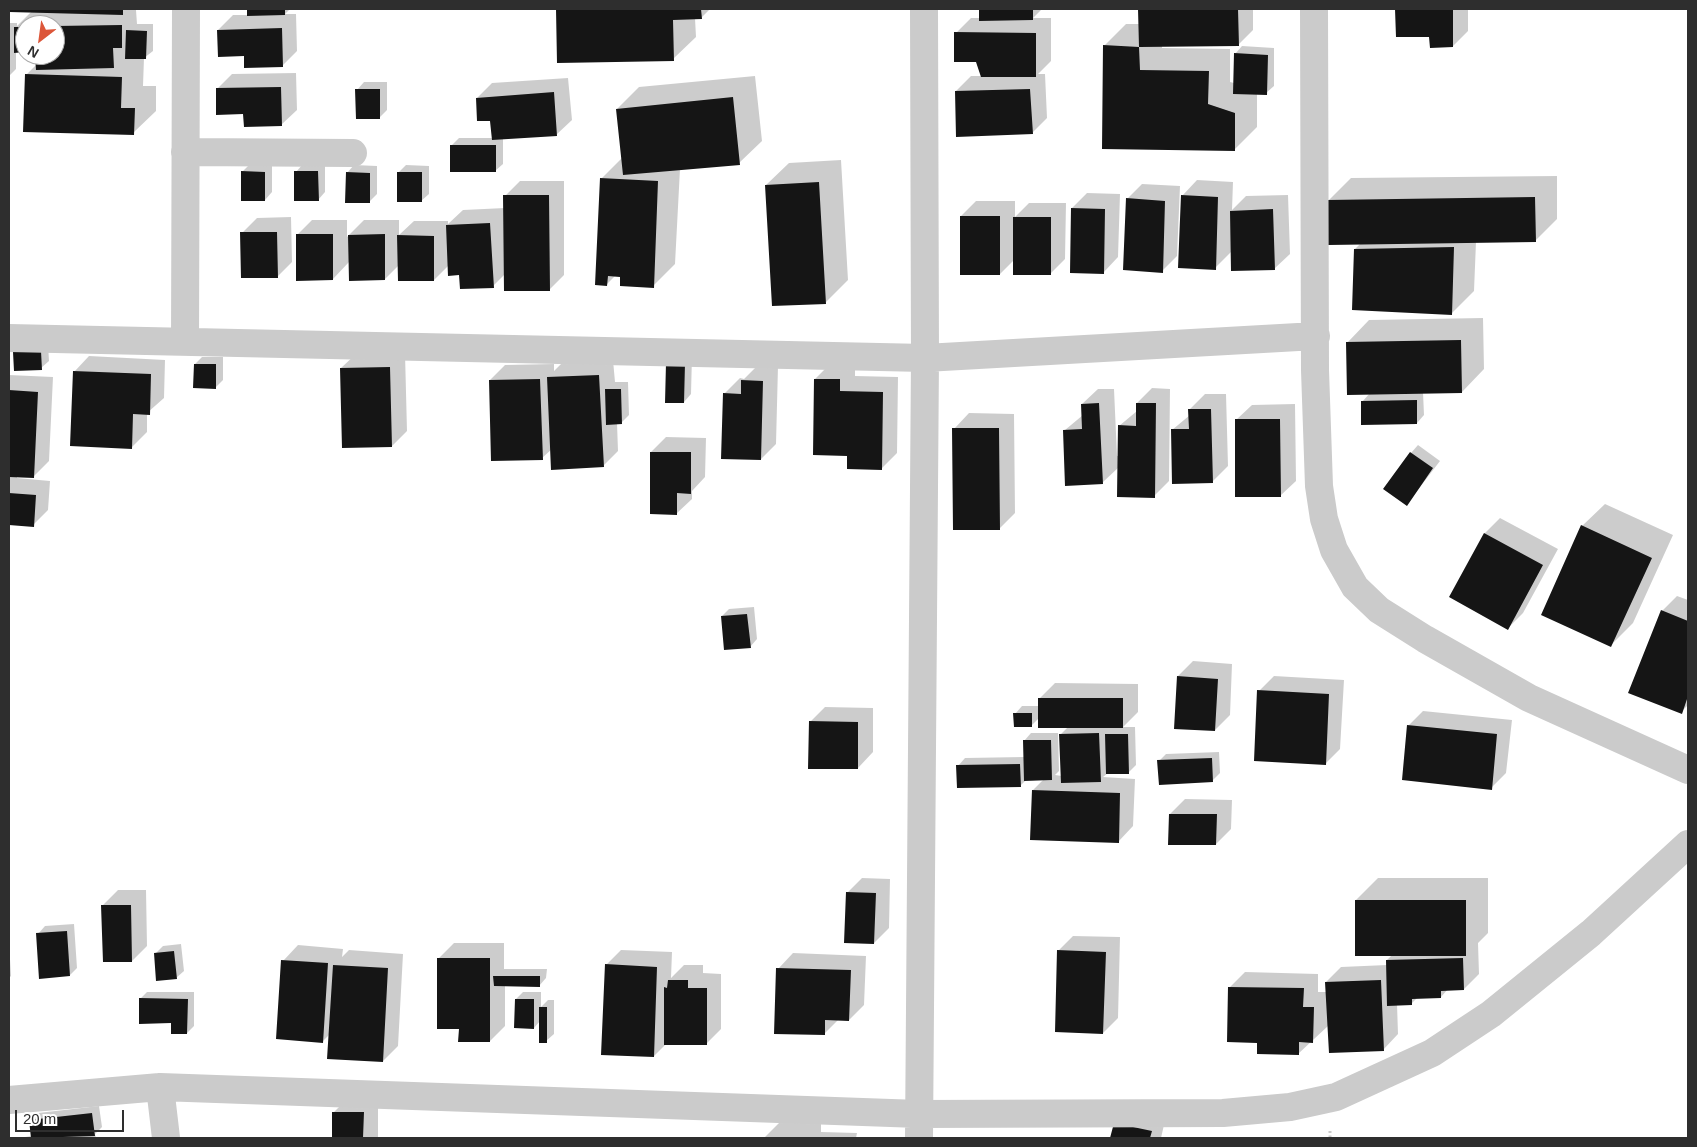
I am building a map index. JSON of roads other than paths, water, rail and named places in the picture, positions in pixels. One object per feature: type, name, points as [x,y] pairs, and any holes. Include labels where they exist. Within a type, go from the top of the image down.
[{"type":"street","points":[[186,9],[186,342]]},
{"type":"street","points":[[919,1126],[925,358],[924,9]]},
{"type":"street","points":[[1314,9],[1318,486],[1324,519],[1334,550],[1355,587],[1379,610],[1425,639],[1528,698],[1688,770]]},
{"type":"street","points":[[185,152],[353,153]]},
{"type":"street","points":[[9,338],[925,358],[1316,336]]},
{"type":"street","points":[[9,1100],[160,1087],[919,1126],[1223,1114],[1290,1107],[1336,1097],[1432,1053],[1491,1014],[1591,933],[1688,844]]},
{"type":"street","points":[[160,1087],[166,1138]]}]
